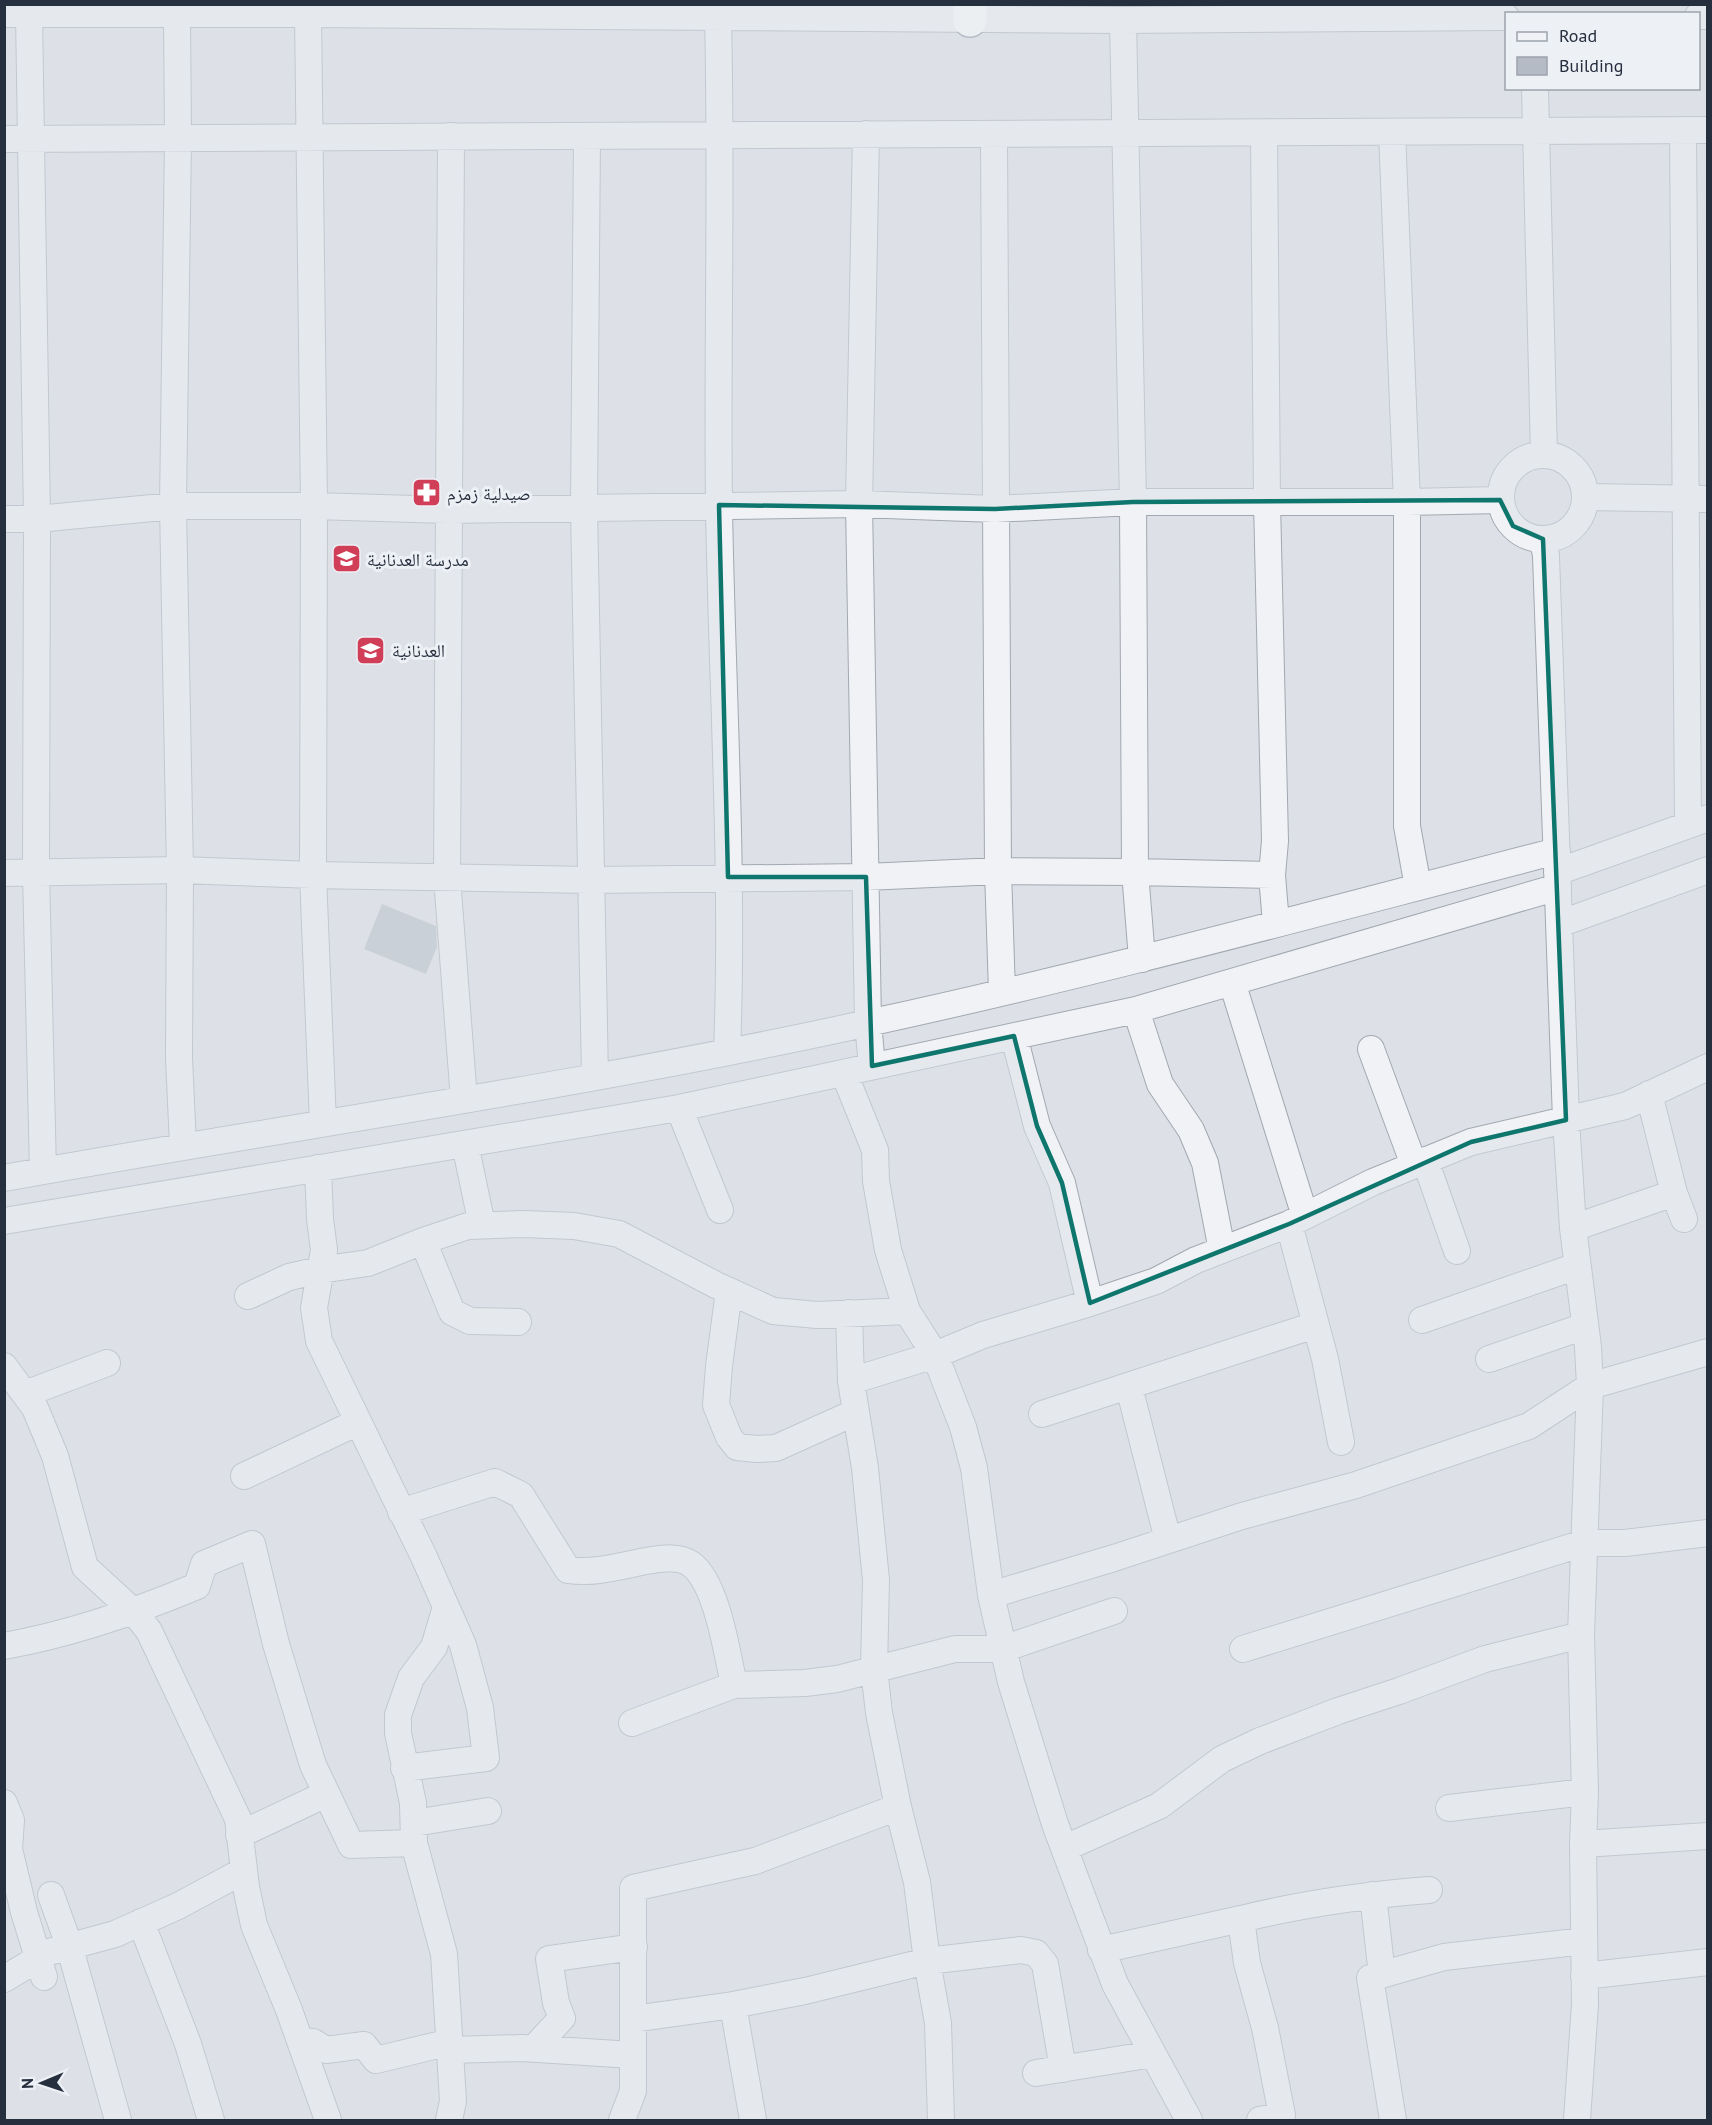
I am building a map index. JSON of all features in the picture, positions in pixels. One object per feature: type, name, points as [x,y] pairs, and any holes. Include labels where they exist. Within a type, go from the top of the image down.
[{"type":"street","points":[[42,1171],[36,873],[37,519],[30,139],[17,14],[718,18],[970,12],[1124,20],[1505,17]]},
{"type":"street","points":[[177,14],[178,138],[173,506],[180,870],[179,1058],[183,1146]]},
{"type":"street","points":[[308,14],[314,506],[313,875],[323,1123]]},
{"type":"street","points":[[718,18],[721,135],[719,505],[728,878],[727,1052]]},
{"type":"street","points":[[1124,20],[1133,502],[1135,872],[1142,959]]},
{"type":"street","points":[[1535,90],[1544,455]]},
{"type":"street","points":[[4,139],[1695,130],[1698,822],[1232,982],[1136,1010],[679,1108],[4,1221]]},
{"type":"street","points":[[1392,132],[1407,502],[1407,826],[1418,887]]},
{"type":"street","points":[[1263,133],[1267,502],[1275,841],[1272,875],[1276,924]]},
{"type":"street","points":[[866,134],[859,504],[868,1023],[872,1066]]},
{"type":"street","points":[[994,134],[998,871],[1002,992]]},
{"type":"street","points":[[451,136],[447,878],[464,1100]]},
{"type":"street","points":[[587,136],[584,508],[595,1077]]},
{"type":"street","points":[[1544,455],[1560,458],[1573,467],[1582,481],[1585,497],[1582,513],[1573,527],[1559,536],[1543,539],[1527,536],[1513,526],[1504,513],[1500,500],[1504,480],[1514,467],[1527,458],[1544,455]]},
{"type":"street","points":[[1585,497],[1697,500]]},
{"type":"street","points":[[4,519],[37,519],[173,506],[314,506],[448,510],[859,504],[995,509],[1133,502],[1500,500]]},
{"type":"street","points":[[1543,539],[1546,556],[1566,1120],[1573,1228],[1590,1386],[1581,1635],[1585,1792],[1583,1844],[1585,2004],[1577,2121]]},
{"type":"street","points":[[4,873],[180,870],[591,880],[866,876],[998,871],[1272,875]]},
{"type":"street","points":[[4,1178],[464,1100],[727,1052],[868,1023],[1142,959],[1418,887],[1557,870]]},
{"type":"street","points":[[1559,924],[1707,870]]},
{"type":"street","points":[[1232,982],[1297,1220],[1341,1442]]},
{"type":"street","points":[[1136,1010],[1160,1084],[1191,1130],[1205,1163],[1222,1250]]},
{"type":"street","points":[[1014,1036],[1037,1126],[1062,1183],[1090,1304]]},
{"type":"street","points":[[1371,1049],[1457,1251]]},
{"type":"street","points":[[850,1381],[934,1355],[983,1335],[1090,1304],[1156,1281],[1222,1250],[1297,1220],[1419,1162],[1471,1142],[1625,1106],[1707,1067]]},
{"type":"street","points":[[843,1072],[875,1150],[876,1181],[888,1251],[907,1311],[934,1355],[963,1427],[974,1468],[991,1595],[1003,1648],[1011,1682],[1055,1824],[1115,1984],[1189,2121]]},
{"type":"street","points":[[1649,1094],[1674,1193],[1684,1219]]},
{"type":"street","points":[[679,1108],[720,1210]]},
{"type":"street","points":[[465,1144],[482,1225]]},
{"type":"street","points":[[318,1168],[324,1250],[314,1308],[319,1341],[463,1645],[480,1708],[486,1758],[404,1768]]},
{"type":"street","points":[[1573,1228],[1674,1193]]},
{"type":"street","points":[[248,1296],[290,1277],[368,1263],[468,1226],[524,1224],[574,1226],[619,1234],[773,1311],[817,1315],[907,1311]]},
{"type":"street","points":[[423,1241],[453,1312],[470,1322],[518,1322]]},
{"type":"street","points":[[1422,1320],[1577,1266]]},
{"type":"street","points":[[729,1291],[718,1366],[716,1405],[729,1437],[737,1447],[776,1448],[856,1412]]},
{"type":"street","points":[[849,1313],[850,1381],[866,1468],[876,1580],[874,1669],[879,1713],[898,1807],[917,1882],[938,2023],[941,2121]]},
{"type":"street","points":[[1042,1414],[1316,1325]]},
{"type":"street","points":[[1489,1359],[1585,1326]]},
{"type":"street","points":[[991,1595],[1242,1516],[1356,1485],[1528,1426],[1590,1386],[1707,1352]]},
{"type":"street","points":[[25,1394],[107,1363]]},
{"type":"street","points":[[4,1366],[35,1408],[55,1456],[85,1567],[134,1612],[149,1631],[238,1819],[243,1871],[254,1925],[300,2041],[328,2121]]},
{"type":"street","points":[[1129,1387],[1168,1540]]},
{"type":"street","points":[[244,1476],[358,1422]]},
{"type":"street","points":[[401,1512],[495,1482],[521,1495],[568,1570],[585,1573],[667,1558],[690,1563],[706,1580],[719,1618],[734,1684]]},
{"type":"street","points":[[1243,1648],[1584,1544],[1625,1543],[1707,1533]]},
{"type":"street","points":[[4,1646],[134,1612],[197,1586],[204,1564],[252,1544],[276,1644],[313,1765],[351,1845],[414,1833],[488,1811]]},
{"type":"street","points":[[446,1607],[434,1647],[411,1678],[398,1715],[398,1733],[413,1803],[414,1833],[444,1954],[453,2101],[449,2121]]},
{"type":"street","points":[[632,1723],[734,1684],[805,1683],[837,1679],[956,1649],[1003,1648],[1114,1611]]},
{"type":"street","points":[[1065,1848],[1159,1806],[1222,1759],[1260,1741],[1485,1659],[1581,1635]]},
{"type":"street","points":[[1449,1808],[1585,1792]]},
{"type":"street","points":[[239,1835],[326,1794]]},
{"type":"street","points":[[4,1803],[10,1820],[9,1849],[24,1912],[41,1968]]},
{"type":"street","points":[[622,2121],[633,2091],[633,1888],[755,1861],[898,1807]]},
{"type":"street","points":[[1583,1844],[1707,1836]]},
{"type":"street","points":[[4,1979],[41,1968],[49,1952],[115,1934],[178,1906],[243,1871]]},
{"type":"street","points":[[1101,1950],[1284,1908],[1373,1895],[1429,1890]]},
{"type":"street","points":[[51,1895],[69,1945],[118,2121]]},
{"type":"street","points":[[1373,1895],[1382,1975]]},
{"type":"street","points":[[1241,1919],[1246,1963],[1265,2028],[1282,2115],[1260,2121]]},
{"type":"street","points":[[141,1922],[188,2044],[211,2121]]},
{"type":"street","points":[[1393,2121],[1370,1978],[1444,1957],[1584,1941]]},
{"type":"street","points":[[534,2048],[562,2018],[556,2003],[549,1959],[634,1947]]},
{"type":"street","points":[[633,2019],[733,2004],[805,1990],[927,1961],[1021,1950],[1036,1953],[1045,1964],[1063,2069]]},
{"type":"street","points":[[1584,1976],[1707,1962]]},
{"type":"street","points":[[733,2004],[753,2121]]},
{"type":"street","points":[[300,2041],[313,2042],[326,2050],[364,2045],[376,2060],[450,2046],[534,2048],[633,2055]]},
{"type":"street","points":[[1036,2073],[1153,2054]]},
{"type":"highlighted area","points":[[1500,500],[1513,526],[1543,539],[1566,1120],[1471,1142],[1289,1224],[1090,1303],[1062,1183],[1037,1126],[1014,1036],[872,1066],[866,877],[728,877],[719,505],[995,509],[1133,502]]},
{"type":"building","points":[[382,904],[436,926],[437,947],[426,974],[364,949]]},
{"type":"place","name":"صيدلية زمزم","points":[[426,493]]},
{"type":"place","name":"مدرسة العدنانية","points":[[346,559]]},
{"type":"place","name":"العدنانية","points":[[371,650]]}]
